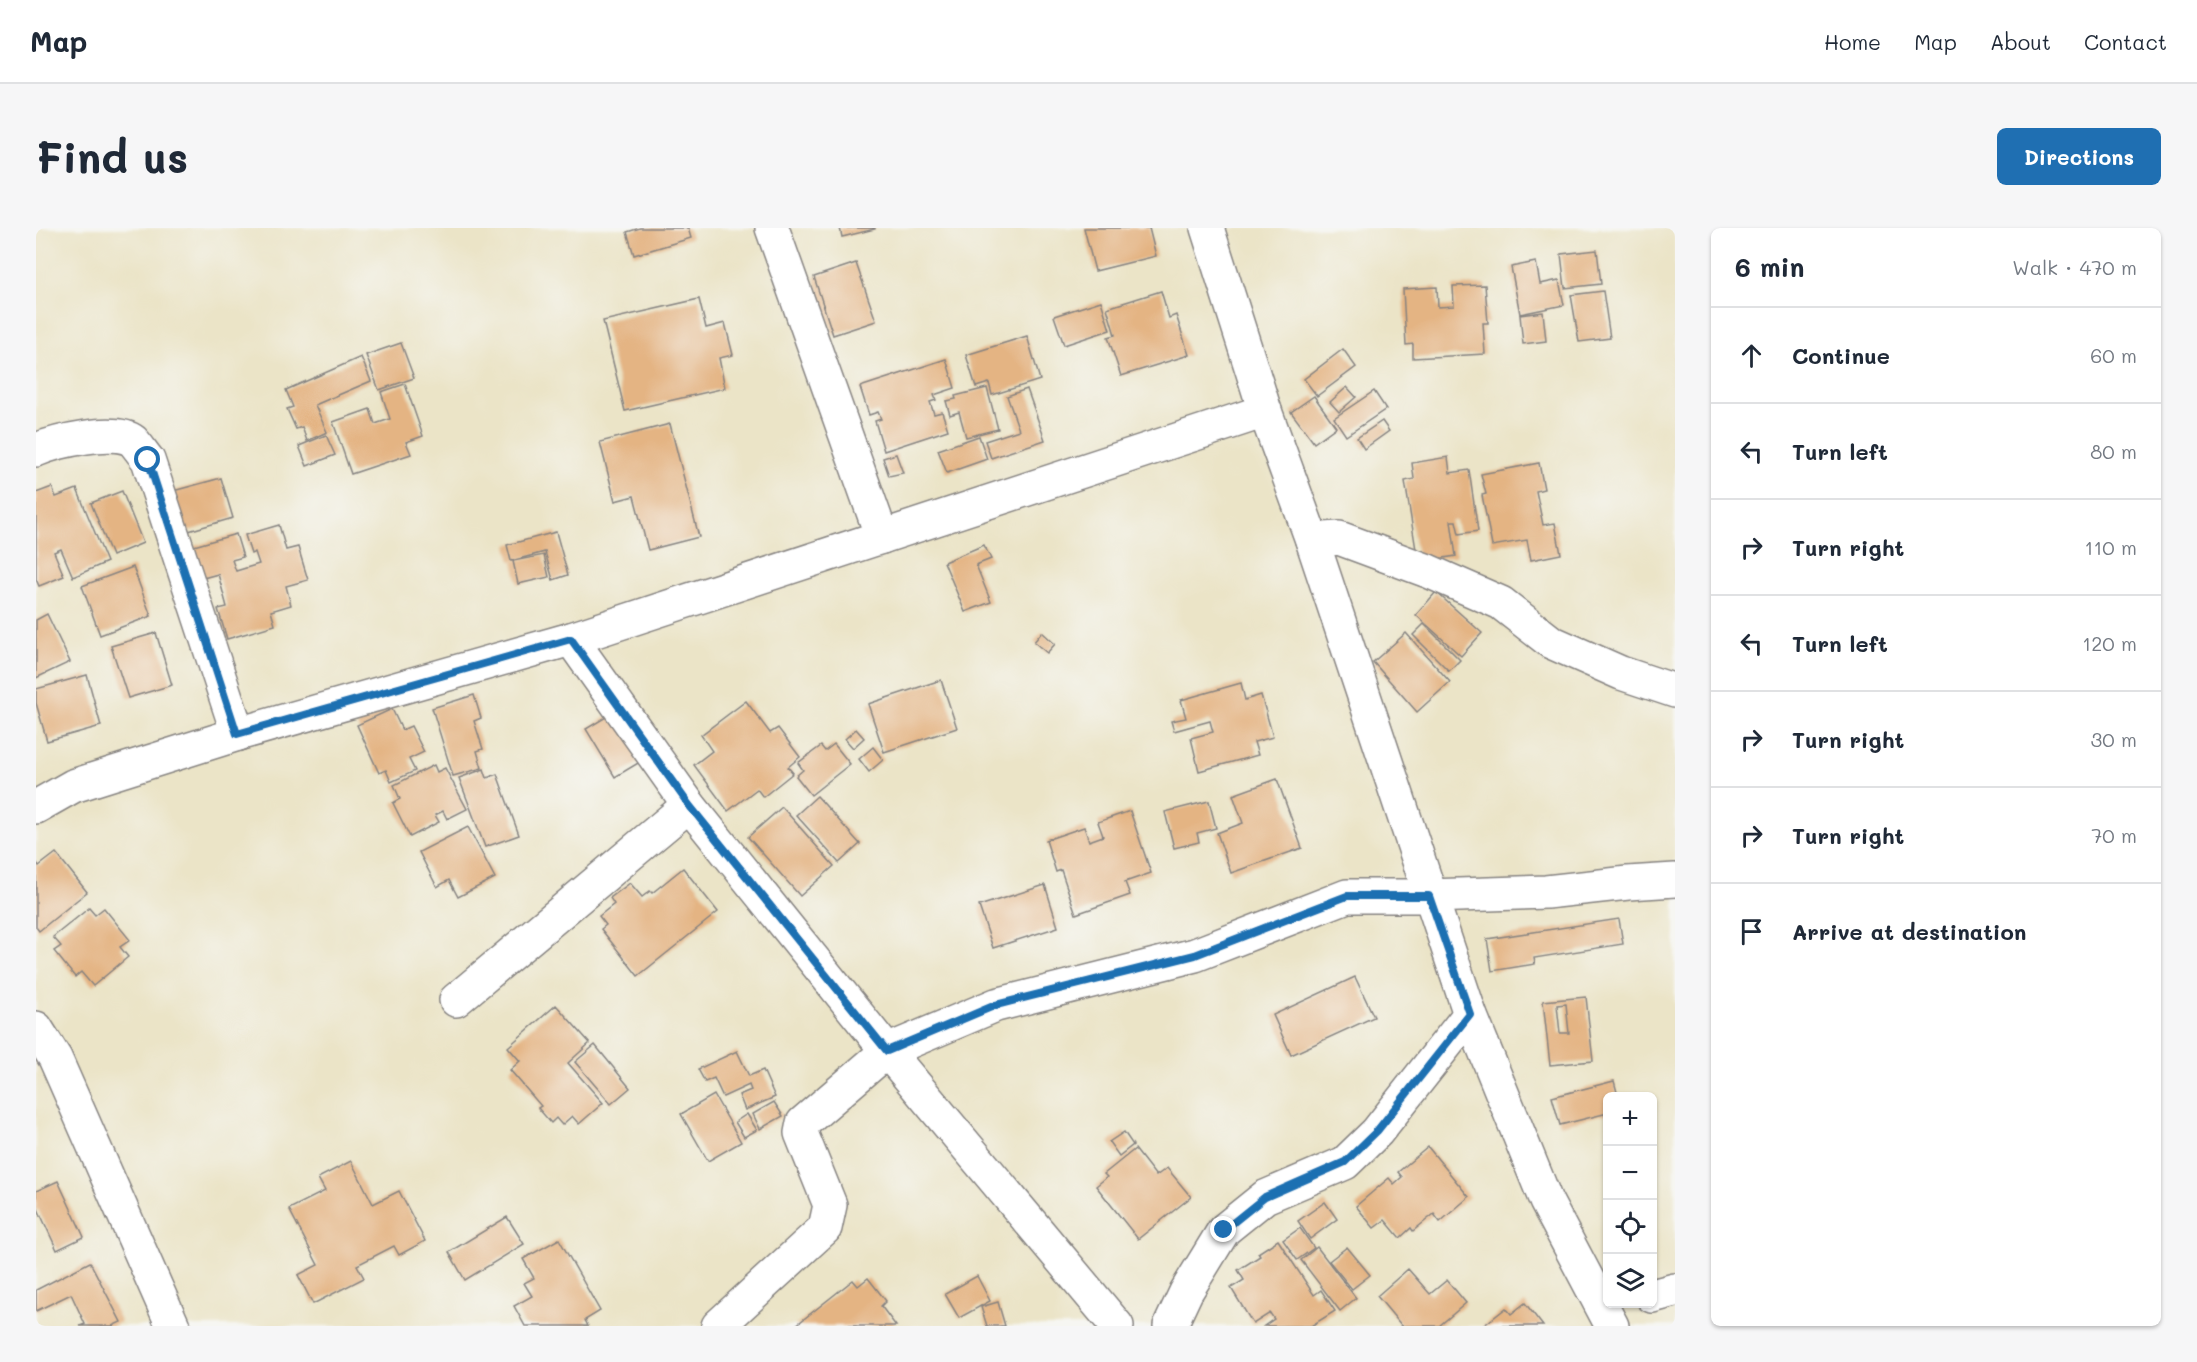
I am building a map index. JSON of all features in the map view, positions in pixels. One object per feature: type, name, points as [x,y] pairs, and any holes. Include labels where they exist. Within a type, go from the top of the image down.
[{"type":"street","points":[[772,228],[882,537]]},
{"type":"street","points":[[1207,228],[1266,411],[1312,540],[1470,1014],[1546,1201],[1610,1312]]},
{"type":"street","points":[[36,807],[73,786],[237,734],[571,639],[1266,411]]},
{"type":"street","points":[[36,450],[55,442],[112,435],[132,440],[148,460],[237,734]]},
{"type":"street","points":[[1312,540],[1339,538],[1428,571],[1501,603],[1551,642],[1622,673],[1675,691]]},
{"type":"street","points":[[571,639],[689,805],[887,1051],[1117,1326]]},
{"type":"street","points":[[456,1000],[689,805]]},
{"type":"street","points":[[718,1326],[825,1228],[830,1205],[801,1133],[803,1123],[887,1051],[996,1005],[1195,955],[1347,896],[1546,892],[1628,882],[1675,880]]},
{"type":"street","points":[[1170,1326],[1186,1292],[1224,1230],[1265,1197],[1345,1162],[1377,1131],[1470,1014]]},
{"type":"street","points":[[36,1028],[55,1058],[173,1326]]},
{"type":"street","points":[[1657,1295],[1675,1290]]},
{"type":"building","points":[[640,228],[688,228],[691,238],[634,255],[627,232]]},
{"type":"building","points":[[840,228],[875,228],[875,229],[842,237]]},
{"type":"building","points":[[1084,228],[1149,228],[1156,256],[1095,271]]},
{"type":"building","points":[[1597,250],[1601,284],[1565,288],[1561,254]]},
{"type":"building","points":[[1536,262],[1540,284],[1559,280],[1564,305],[1520,314],[1511,267]]},
{"type":"building","points":[[856,263],[876,321],[833,335],[814,277]]},
{"type":"building","points":[[1485,285],[1488,323],[1483,323],[1485,354],[1413,358],[1413,344],[1406,345],[1403,289],[1437,287],[1438,307],[1454,306],[1453,286]]},
{"type":"building","points":[[1161,291],[1169,318],[1176,315],[1189,355],[1121,376],[1108,337],[1115,335],[1107,308]]},
{"type":"building","points":[[1603,291],[1610,338],[1579,342],[1571,295]]},
{"type":"building","points":[[699,299],[706,328],[725,323],[733,355],[719,358],[725,388],[625,411],[603,321]]},
{"type":"building","points":[[1101,301],[1110,330],[1064,345],[1054,316]]},
{"type":"building","points":[[1543,312],[1546,341],[1523,344],[1520,315]]},
{"type":"building","points":[[1027,336],[1040,380],[992,395],[989,383],[976,387],[966,355]]},
{"type":"building","points":[[401,343],[414,378],[379,390],[366,355]]},
{"type":"building","points":[[1343,349],[1356,367],[1317,396],[1304,379]]},
{"type":"building","points":[[361,357],[371,381],[315,405],[327,432],[307,441],[302,427],[296,429],[287,409],[293,407],[286,390]]},
{"type":"building","points":[[946,359],[955,388],[934,395],[936,400],[930,402],[934,414],[942,412],[948,430],[884,451],[875,421],[881,419],[878,412],[869,415],[860,387]]},
{"type":"building","points":[[405,384],[423,436],[406,442],[411,454],[351,474],[333,422],[370,409],[375,424],[390,419],[381,392]]},
{"type":"building","points":[[1347,387],[1356,397],[1339,412],[1330,402]]},
{"type":"building","points":[[987,388],[998,429],[966,437],[959,412],[950,415],[946,401],[956,399],[955,396]]},
{"type":"building","points":[[1027,389],[1045,440],[991,458],[985,441],[1019,430],[1007,396]]},
{"type":"building","points":[[1374,391],[1386,409],[1346,436],[1334,418]]},
{"type":"building","points":[[1314,396],[1336,427],[1314,443],[1291,412]]},
{"type":"building","points":[[1382,421],[1389,431],[1364,449],[1357,438]]},
{"type":"building","points":[[670,424],[699,537],[648,550],[634,496],[615,501],[600,442]]},
{"type":"building","points":[[326,435],[335,455],[307,466],[299,446]]},
{"type":"building","points":[[979,436],[987,459],[947,473],[938,450]]},
{"type":"building","points":[[896,454],[903,473],[889,476],[883,458]]},
{"type":"building","points":[[1448,457],[1450,473],[1469,470],[1478,531],[1459,534],[1456,521],[1451,521],[1456,556],[1418,562],[1405,481],[1414,479],[1412,463]]},
{"type":"building","points":[[1539,463],[1544,489],[1536,491],[1543,525],[1555,523],[1561,554],[1531,560],[1527,540],[1492,546],[1482,495],[1486,494],[1481,474]]},
{"type":"building","points":[[221,478],[233,518],[185,532],[173,491]]},
{"type":"building","points":[[52,487],[56,497],[77,489],[107,562],[73,577],[61,549],[54,552],[64,576],[39,586],[36,579],[36,493]]},
{"type":"building","points":[[122,491],[143,543],[112,556],[91,503]]},
{"type":"building","points":[[279,525],[286,550],[298,547],[308,580],[286,586],[291,605],[271,611],[275,625],[227,639],[218,609],[227,607],[218,574],[203,578],[194,546],[236,534],[243,557],[232,560],[236,571],[259,564],[255,552],[251,554],[245,535]]},
{"type":"building","points":[[556,532],[568,575],[553,580],[545,552],[511,561],[507,545]]},
{"type":"building","points":[[984,545],[991,559],[976,565],[991,602],[965,612],[944,562]]},
{"type":"building","points":[[544,555],[549,577],[518,584],[513,561]]},
{"type":"building","points":[[133,567],[151,616],[100,635],[82,586]]},
{"type":"building","points":[[1436,592],[1482,633],[1461,656],[1416,615]]},
{"type":"building","points":[[47,614],[70,662],[36,678],[36,620]]},
{"type":"building","points":[[1424,624],[1460,660],[1449,671],[1413,635]]},
{"type":"building","points":[[1042,632],[1055,644],[1047,653],[1034,642]]},
{"type":"building","points":[[156,633],[172,685],[128,698],[111,646]]},
{"type":"building","points":[[1406,633],[1450,682],[1417,712],[1373,662]]},
{"type":"building","points":[[87,675],[101,726],[47,741],[36,703],[36,689]]},
{"type":"building","points":[[941,680],[957,728],[884,752],[868,704]]},
{"type":"building","points":[[1241,683],[1245,700],[1261,695],[1273,737],[1254,742],[1258,755],[1199,771],[1191,738],[1213,732],[1210,721],[1174,731],[1171,721],[1186,718],[1181,700]]},
{"type":"building","points":[[474,695],[481,718],[474,721],[483,749],[477,751],[482,768],[453,776],[432,708]]},
{"type":"building","points":[[746,701],[770,733],[778,728],[800,757],[788,767],[793,773],[763,797],[757,789],[728,811],[694,765],[712,751],[701,735]]},
{"type":"building","points":[[392,709],[402,730],[411,726],[424,752],[409,759],[415,771],[391,782],[386,770],[379,773],[357,725]]},
{"type":"building","points":[[616,711],[645,759],[615,777],[586,729]]},
{"type":"building","points":[[856,729],[864,738],[853,748],[845,739]]},
{"type":"building","points":[[834,744],[850,764],[811,795],[796,776],[803,770],[798,763],[821,746],[825,751]]},
{"type":"building","points":[[873,747],[883,760],[869,772],[859,759]]},
{"type":"building","points":[[434,765],[437,772],[445,768],[467,809],[447,819],[443,811],[435,815],[439,822],[410,837],[393,803],[400,799],[394,785]]},
{"type":"building","points":[[484,769],[487,778],[497,774],[519,835],[485,847],[459,778]]},
{"type":"building","points":[[1277,779],[1302,848],[1231,873],[1217,833],[1243,823],[1233,795]]},
{"type":"building","points":[[817,796],[860,844],[839,863],[796,815]]},
{"type":"building","points":[[1209,801],[1216,828],[1197,833],[1199,842],[1174,848],[1165,812]]},
{"type":"building","points":[[782,807],[834,866],[800,896],[748,837]]},
{"type":"building","points":[[1130,811],[1151,873],[1125,882],[1130,895],[1076,914],[1061,870],[1056,872],[1046,840],[1084,827],[1089,841],[1103,836],[1098,822]]},
{"type":"building","points":[[468,827],[495,878],[458,897],[449,880],[437,887],[419,852]]},
{"type":"building","points":[[56,853],[87,892],[39,931],[36,927],[36,862],[39,866]]},
{"type":"building","points":[[683,868],[718,912],[638,976],[601,929],[606,925],[599,916],[614,904],[610,898],[630,883],[642,897],[650,891],[652,893]]},
{"type":"building","points":[[1045,885],[1058,927],[993,948],[979,906]]},
{"type":"building","points":[[89,908],[95,915],[104,908],[130,940],[120,947],[128,957],[93,986],[81,972],[75,977],[54,951],[61,946],[53,937]]},
{"type":"building","points":[[1619,919],[1623,944],[1534,958],[1535,964],[1492,971],[1487,939]]},
{"type":"building","points":[[1355,977],[1374,1017],[1291,1055],[1273,1015]]},
{"type":"building","points":[[1586,997],[1593,1061],[1550,1065],[1543,1001]],"holes":[[[1566,1004],[1569,1033],[1560,1033],[1557,1005]]]},
{"type":"building","points":[[556,1005],[590,1043],[568,1063],[603,1103],[579,1124],[572,1116],[562,1125],[556,1118],[551,1123],[538,1108],[541,1106],[510,1070],[520,1061],[508,1047]]},
{"type":"building","points":[[595,1045],[630,1088],[611,1104],[575,1062]]},
{"type":"building","points":[[737,1051],[749,1076],[763,1070],[775,1097],[745,1110],[739,1095],[751,1090],[749,1085],[723,1097],[714,1078],[705,1082],[698,1069]]},
{"type":"building","points":[[1614,1081],[1617,1092],[1603,1092],[1603,1114],[1560,1125],[1552,1097]]},
{"type":"building","points":[[714,1095],[741,1142],[708,1161],[681,1114]]},
{"type":"building","points":[[774,1102],[783,1116],[760,1129],[753,1114]]},
{"type":"building","points":[[747,1114],[757,1130],[744,1137],[735,1122]]},
{"type":"building","points":[[1124,1132],[1133,1145],[1119,1156],[1109,1142]]},
{"type":"building","points":[[1428,1147],[1469,1197],[1440,1222],[1434,1214],[1413,1231],[1411,1228],[1400,1238],[1385,1220],[1374,1228],[1356,1206],[1389,1178],[1394,1184],[1402,1177],[1398,1172]]},
{"type":"building","points":[[1135,1149],[1156,1176],[1167,1168],[1191,1197],[1138,1239],[1096,1186],[1107,1177],[1104,1174]]},
{"type":"building","points":[[351,1161],[373,1204],[399,1191],[425,1241],[399,1255],[394,1246],[357,1265],[364,1278],[313,1304],[298,1275],[318,1265],[289,1209],[325,1191],[318,1178]]},
{"type":"building","points":[[58,1181],[84,1237],[57,1250],[38,1209],[36,1210],[36,1191]]},
{"type":"building","points":[[1325,1202],[1337,1219],[1310,1239],[1298,1221]]},
{"type":"building","points":[[507,1217],[524,1244],[465,1280],[449,1252]]},
{"type":"building","points":[[1300,1228],[1314,1248],[1297,1260],[1283,1240]]},
{"type":"building","points":[[559,1239],[600,1311],[585,1320],[588,1326],[525,1326],[514,1306],[532,1296],[524,1283],[534,1278],[523,1259]]},
{"type":"building","points":[[1278,1240],[1314,1295],[1321,1290],[1335,1311],[1311,1326],[1264,1326],[1274,1319],[1270,1313],[1253,1324],[1231,1288],[1244,1280],[1238,1270],[1260,1256],[1258,1253]]},
{"type":"building","points":[[1317,1247],[1356,1298],[1340,1311],[1301,1260]]},
{"type":"building","points":[[1347,1247],[1370,1275],[1352,1289],[1329,1261]]},
{"type":"building","points":[[90,1262],[121,1322],[112,1326],[80,1326],[85,1324],[71,1294],[36,1311],[36,1290]]},
{"type":"building","points":[[1408,1269],[1430,1294],[1447,1280],[1466,1303],[1439,1326],[1402,1326],[1377,1296]]},
{"type":"building","points":[[977,1276],[990,1301],[959,1318],[945,1294]]},
{"type":"building","points":[[868,1278],[886,1301],[881,1306],[896,1326],[795,1326],[853,1280],[858,1286]]},
{"type":"building","points":[[998,1302],[1005,1326],[987,1326],[981,1307]]},
{"type":"building","points":[[1525,1303],[1543,1326],[1483,1326],[1506,1308],[1511,1314]]},
{"type":"route","points":[[148,460],[237,734],[571,639],[689,805],[887,1051],[996,1005],[1195,955],[1347,896],[1429,896],[1470,1014],[1377,1131],[1345,1162],[1265,1197],[1224,1230]]}]
